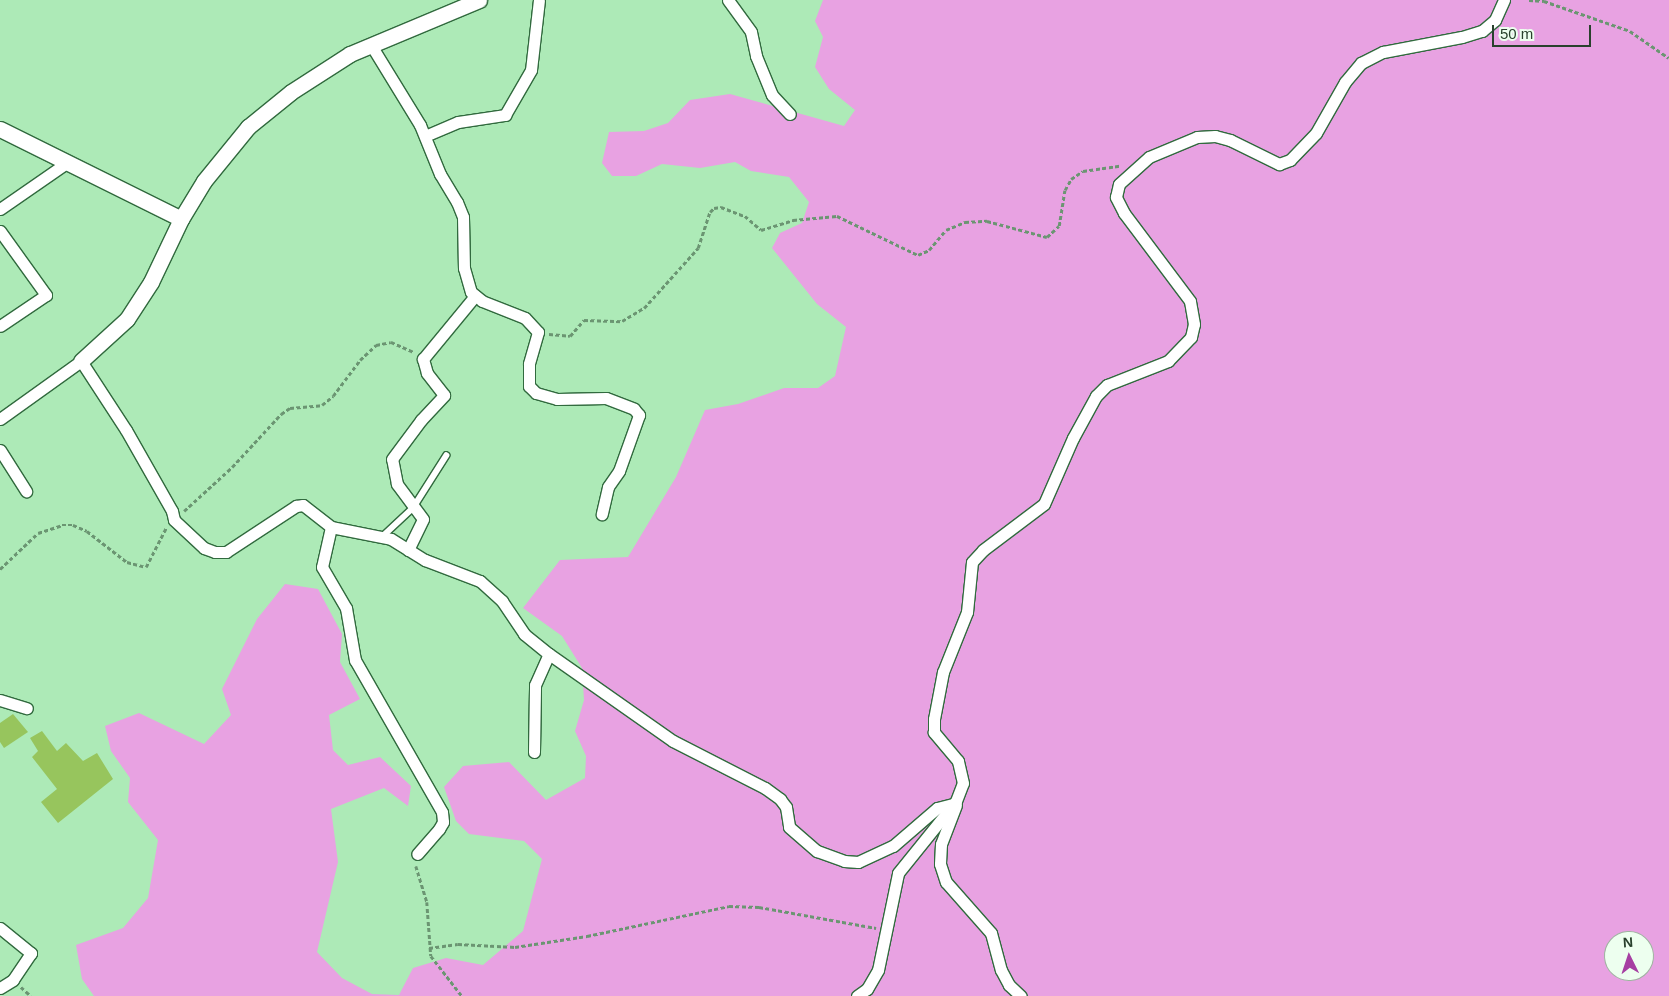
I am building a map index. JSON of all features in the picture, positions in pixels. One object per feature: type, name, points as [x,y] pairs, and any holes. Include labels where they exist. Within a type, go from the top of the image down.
[{"type":"street","points":[[0,419],[81,360],[127,318],[151,282],[181,219],[204,181],[248,128],[318,74],[371,46],[479,0]]},
{"type":"street","points":[[426,136],[458,122],[505,115],[531,70],[539,0]]},
{"type":"street","points":[[728,0],[751,32],[756,56],[772,95],[790,114]]},
{"type":"street","points":[[857,996],[874,981],[898,873],[955,802],[963,783],[963,772],[958,761],[939,742],[934,732],[934,719],[943,672],[967,612],[972,562],[983,550],[1044,504],[1073,438],[1096,396],[1107,385],[1168,361],[1191,337],[1193,312],[1184,290],[1149,248],[1116,197],[1119,184],[1137,164],[1176,144],[1215,136],[1230,140],[1267,161],[1279,164],[1290,160],[1316,133],[1345,82],[1361,63],[1383,52],[1462,38],[1482,31],[1495,20],[1504,0]]},
{"type":"street","points":[[371,46],[426,136],[440,174],[463,216],[464,268],[467,283],[475,296],[524,318],[538,332],[527,378],[529,386],[536,393],[557,399],[606,398],[634,409],[639,415],[620,471],[608,487],[602,514]]},
{"type":"street","points":[[0,129],[181,219]]},
{"type":"street","points":[[0,209],[68,162]]},
{"type":"street","points":[[0,231],[46,295],[0,326]]},
{"type":"street","points":[[408,550],[423,520],[397,484],[392,459],[421,420],[444,395],[427,373],[422,359],[475,296]]},
{"type":"street","points":[[81,360],[126,430],[173,518],[185,534],[215,552],[240,546],[296,506],[310,508],[331,526],[382,537],[480,581],[502,602],[524,634],[549,654],[673,741],[765,788],[786,808],[789,827],[796,836],[817,851],[844,861],[858,862],[893,846],[937,808],[955,802]]},
{"type":"street","points":[[0,450],[26,490]]},
{"type":"street","points":[[331,526],[322,567],[346,608],[358,668],[442,812],[443,822],[439,829],[417,854]]},
{"type":"street","points":[[534,752],[535,685],[549,654]]},
{"type":"street","points":[[0,700],[27,708]]},
{"type":"street","points":[[955,802],[956,810],[941,844],[940,864],[946,882],[991,933],[1000,970],[1009,986],[1021,996]]},
{"type":"street","points":[[0,928],[31,954],[13,980],[0,988]]},
{"type":"lane","points":[[382,537],[413,508],[446,456]]},
{"type":"path","points":[[1529,0],[1544,1],[1630,31],[1669,58]]},
{"type":"path","points":[[538,332],[570,336],[584,320],[614,323],[632,317],[644,308],[698,248],[710,212],[714,208],[721,207],[745,216],[761,230],[793,220],[837,216],[918,255],[928,250],[946,230],[965,222],[987,221],[1048,237],[1059,226],[1065,190],[1071,179],[1083,171],[1137,164]]},
{"type":"path","points":[[0,568],[38,533],[62,525],[73,525],[87,531],[127,562],[146,567],[158,540],[173,518],[205,494],[281,414],[290,408],[322,405],[333,396],[360,360],[376,344],[391,342],[403,346],[422,359]]},
{"type":"path","points":[[417,854],[417,874],[426,902],[429,948],[434,963],[447,974],[462,996]]},
{"type":"path","points":[[429,948],[458,944],[515,947],[587,936],[729,906],[759,907],[885,930]]},
{"type":"shaded area","points":[[823,0],[1669,0],[1669,996],[94,996],[82,979],[76,945],[123,928],[148,898],[158,840],[128,802],[130,778],[111,751],[105,726],[139,713],[204,744],[231,715],[222,689],[257,619],[285,584],[318,589],[342,634],[340,662],[360,699],[329,715],[333,750],[348,765],[380,757],[411,786],[408,806],[384,788],[331,809],[338,862],[317,952],[342,978],[372,994],[399,995],[413,968],[446,958],[483,965],[523,931],[542,859],[524,841],[469,834],[456,821],[444,787],[463,766],[509,762],[546,800],[585,778],[586,756],[575,731],[584,700],[582,668],[562,636],[523,608],[560,560],[628,557],[676,477],[705,410],[738,404],[784,388],[818,388],[835,376],[846,327],[817,304],[772,248],[780,233],[802,223],[809,202],[789,177],[751,171],[735,162],[700,168],[662,164],[636,176],[612,176],[602,163],[609,132],[644,131],[668,123],[690,100],[730,94],[844,126],[855,110],[829,89],[815,67],[823,37],[815,21]]},
{"type":"building","points":[[13,714],[28,732],[4,748],[0,742],[0,723]]},
{"type":"building","points":[[42,731],[57,751],[66,743],[83,761],[97,753],[113,779],[58,823],[41,802],[57,789],[32,757],[38,751],[30,738]]}]
